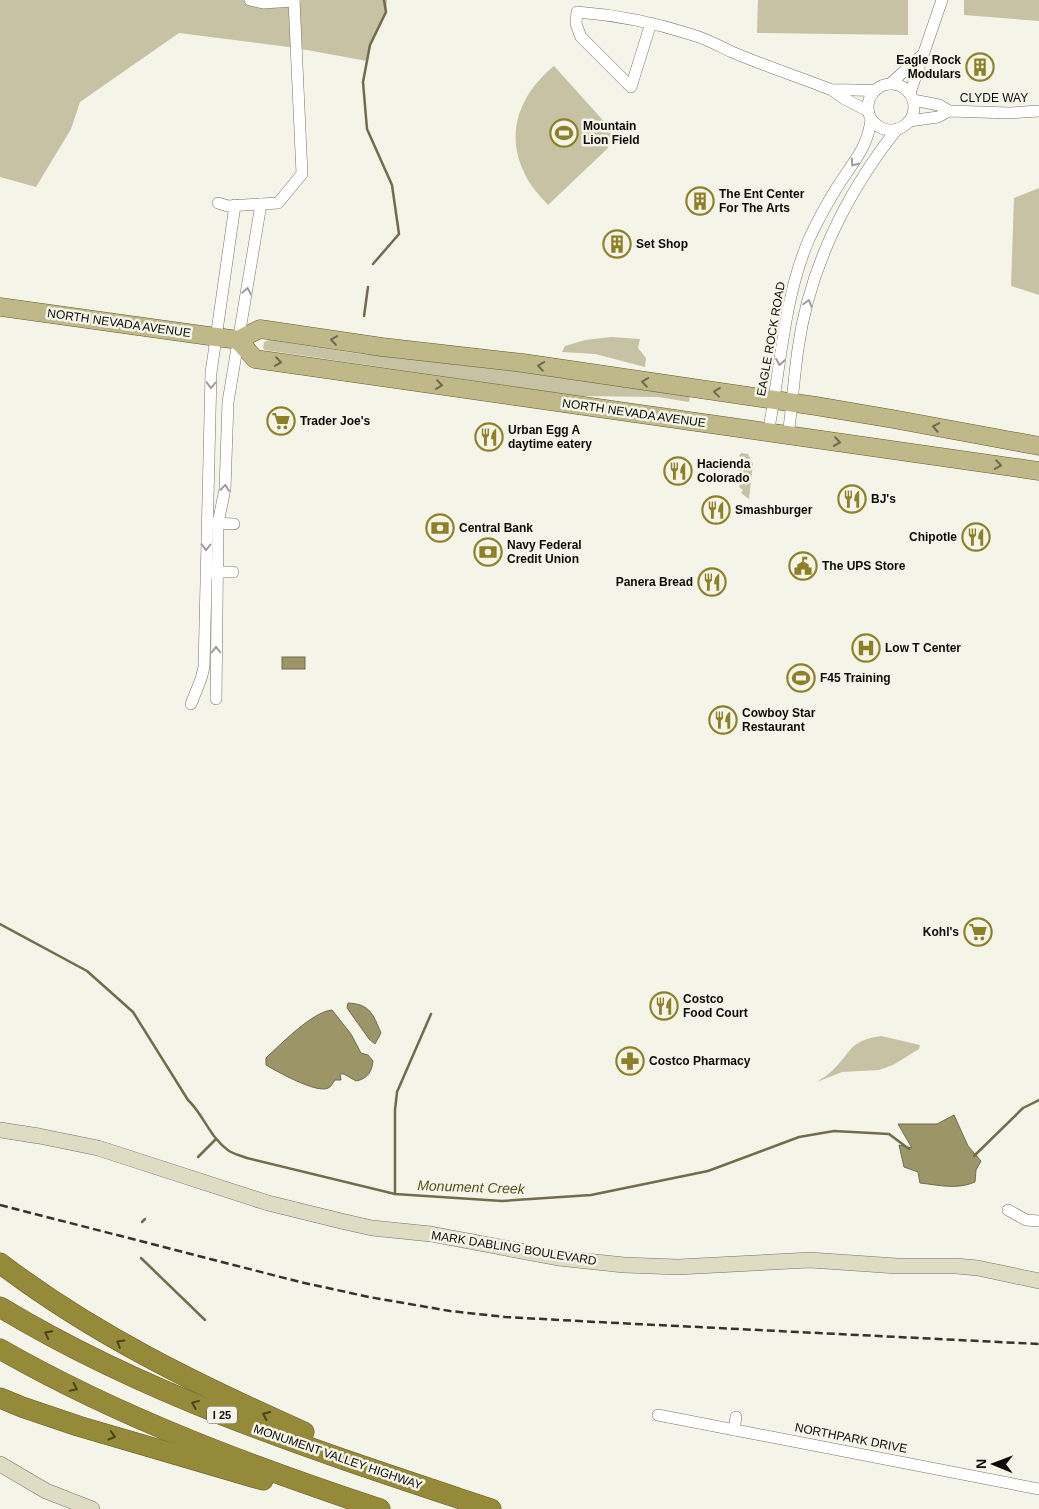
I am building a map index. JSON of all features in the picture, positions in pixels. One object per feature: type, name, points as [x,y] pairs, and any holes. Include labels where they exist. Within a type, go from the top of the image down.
[{"type":"highway","points":[[0,1263],[75,1315],[153,1360],[286,1424],[455,1497]]},
{"type":"highway","name":"MONUMENT VALLEY HIGHWAY","points":[[0,1307],[30,1325],[105,1364],[166,1392],[247,1424],[491,1509]]},
{"type":"highway","points":[[0,1349],[74,1388],[130,1414],[268,1470],[380,1509]]},
{"type":"highway","points":[[0,1398],[78,1426],[363,1509]]},
{"type":"main road","name":"NORTH NEVADA AVENUE","points":[[0,307],[238,340],[256,359],[1039,471]]},
{"type":"main road","points":[[238,340],[260,329],[382,347],[523,363],[774,401],[793,402],[1039,446]]},
{"type":"street","points":[[218,203],[228,206],[278,203],[302,174],[294,1],[263,2],[250,0]]},
{"type":"street","points":[[909,121],[914,107],[911,97],[922,54],[942,0]]},
{"type":"street","points":[[651,23],[631,87],[581,37],[576,24],[577,12],[611,15],[651,23],[696,35],[733,52],[832,90],[870,115],[876,125],[883,128],[897,129]]},
{"type":"street","points":[[890,84],[922,54]]},
{"type":"street","points":[[832,90],[876,90],[882,85],[898,85],[911,97],[949,111]]},
{"type":"street","name":"EAGLE ROCK ROAD","points":[[768,432],[790,298],[797,271],[810,238],[829,201],[866,142],[870,132],[868,103],[876,90]]},
{"type":"street","points":[[788,436],[803,320],[828,242],[842,213],[869,167],[897,129],[909,121],[938,116],[949,111]]},
{"type":"street","name":"CLYDE WAY","points":[[949,111],[1010,114],[1039,111]]},
{"type":"street","points":[[212,523],[225,489],[228,402],[261,204]]},
{"type":"street","points":[[216,698],[212,572],[211,374],[236,205]]},
{"type":"street","points":[[212,523],[234,524]]},
{"type":"street","points":[[212,572],[233,572]]},
{"type":"street","points":[[191,704],[201,680],[204,666],[212,572]]},
{"type":"street","name":"MARK DABLING BOULEVARD","points":[[0,1130],[98,1148],[268,1203],[341,1221],[372,1228],[431,1234],[558,1258],[624,1265],[678,1267],[810,1260],[897,1266],[956,1266],[978,1268],[1039,1280]]},
{"type":"street","points":[[1008,1210],[1026,1220],[1039,1222]]},
{"type":"street","name":"NORTHPARK DRIVE","points":[[658,1415],[1039,1489]]},
{"type":"street","points":[[734,1430],[736,1416]]},
{"type":"street","points":[[0,1464],[46,1491],[92,1509]]},
{"type":"shaded area","points":[[0,0],[387,0],[386,12],[370,45],[367,61],[296,48],[179,33],[80,102],[71,129],[36,187],[0,177]]},
{"type":"shaded area","points":[[758,0],[908,0],[908,35],[757,33]]},
{"type":"shaded area","points":[[964,0],[1039,0],[1039,21],[964,15]]},
{"type":"shaded area","name":"Mountain Lion Field","points":[[554,66],[609,127],[613,139],[607,149],[548,205],[525,175],[518,155],[516,126],[525,100],[543,76]]},
{"type":"shaded area","points":[[1039,188],[1039,295],[1011,286],[1014,198]]},
{"type":"shaded area","points":[[611,337],[640,339],[638,348],[646,358],[645,367],[595,354],[562,352],[565,346],[585,340]]},
{"type":"shaded area","points":[[269,340],[361,354],[513,371],[690,396],[689,402],[658,397],[582,396],[550,392],[265,350],[263,348],[264,342]]},
{"type":"shaded area","points":[[741,453],[748,454],[753,464],[749,499],[741,493],[743,490],[739,487],[741,480],[738,470],[746,464],[739,456]]},
{"type":"shaded area","points":[[282,657],[305,657],[305,669],[282,669]]},
{"type":"shaded area","points":[[348,1003],[361,1005],[373,1015],[381,1033],[375,1044],[369,1039],[347,1008]]},
{"type":"shaded area","points":[[332,1010],[351,1034],[361,1053],[368,1055],[373,1061],[370,1072],[366,1077],[356,1081],[344,1074],[340,1074],[341,1080],[335,1080],[332,1085],[323,1089],[306,1085],[266,1065],[266,1058],[306,1022],[315,1016]]},
{"type":"shaded area","points":[[881,1036],[920,1045],[919,1049],[893,1065],[879,1070],[842,1072],[817,1082],[833,1070],[857,1044]]},
{"type":"shaded area","points":[[954,1115],[968,1146],[981,1161],[976,1170],[975,1182],[961,1186],[920,1183],[918,1172],[904,1167],[899,1145],[912,1148],[898,1124],[937,1124]]},
{"type":"waterway","points":[[373,264],[399,234],[392,185],[367,129],[363,82],[370,45],[386,12],[384,0]]},
{"type":"waterway","points":[[364,316],[368,287]]},
{"type":"waterway","name":"Monument Creek","points":[[0,924],[87,971],[133,1012],[188,1100],[217,1140],[229,1151],[247,1158],[395,1194],[502,1201],[591,1195],[708,1171],[799,1137],[834,1131],[889,1134],[909,1149]]},
{"type":"waterway","points":[[395,1194],[395,1110],[397,1092],[431,1014]]},
{"type":"waterway","name":"Monument Creek","points":[[974,1156],[1023,1108],[1039,1100]]},
{"type":"waterway","points":[[198,1157],[216,1139]]},
{"type":"waterway","points":[[142,1222],[145,1219]]},
{"type":"waterway","points":[[141,1258],[205,1320]]},
{"type":"railway","points":[[0,1205],[300,1282],[369,1297],[450,1311],[505,1317],[1039,1344]]},
{"type":"place","name":"Eagle Rock Modulars","points":[[980,67]]},
{"type":"place","name":"Mountain Lion Field","points":[[564,133]]},
{"type":"place","name":"The Ent Center For The Arts","points":[[700,201]]},
{"type":"place","name":"Set Shop","points":[[617,244]]},
{"type":"place","name":"Trader Joe's","points":[[281,421]]},
{"type":"place","name":"Urban Egg A daytime eatery","points":[[489,437]]},
{"type":"place","name":"Hacienda Colorado","points":[[678,471]]},
{"type":"place","name":"BJ's","points":[[852,499]]},
{"type":"place","name":"Smashburger","points":[[716,510]]},
{"type":"place","name":"Central Bank","points":[[440,528]]},
{"type":"place","name":"Chipotle","points":[[976,537]]},
{"type":"place","name":"Navy Federal Credit Union","points":[[488,552]]},
{"type":"place","name":"The UPS Store","points":[[803,566]]},
{"type":"place","name":"Panera Bread","points":[[712,582]]},
{"type":"place","name":"Low T Center","points":[[866,648]]},
{"type":"place","name":"F45 Training","points":[[801,678]]},
{"type":"place","name":"Cowboy Star Restaurant","points":[[723,720]]},
{"type":"place","name":"Kohl's","points":[[978,932]]},
{"type":"place","name":"Costco Food Court","points":[[664,1006]]},
{"type":"place","name":"Costco Pharmacy","points":[[630,1061]]}]
